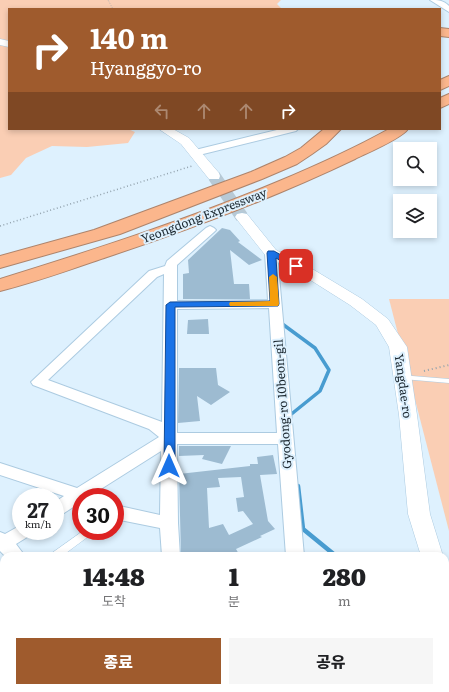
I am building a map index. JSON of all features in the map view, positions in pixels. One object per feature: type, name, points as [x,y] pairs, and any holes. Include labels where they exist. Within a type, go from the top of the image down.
[{"type":"highway","points":[[100,234],[242,181],[295,158],[316,144],[332,130]]},
{"type":"highway","name":"Yeongdong Expressway","points":[[0,270],[120,232],[205,202],[290,168],[343,144],[368,130]]},
{"type":"highway","name":"Yeongdong Expressway","points":[[0,285],[108,251],[241,203],[331,164],[398,130]]},
{"type":"highway","points":[[331,164],[408,130]]},
{"type":"highway","name":"Yeongdong Expressway","points":[[0,262],[100,234],[205,202]]},
{"type":"street","points":[[434,0],[444,5],[447,12]]},
{"type":"street","points":[[167,130],[185,141],[214,176]]},
{"type":"street","points":[[199,157],[289,130]]},
{"type":"street","name":"Yangdae-ro","points":[[242,217],[271,253],[309,273],[356,302],[382,322],[398,347],[409,378],[408,415],[420,514],[431,552]]},
{"type":"street","points":[[171,552],[169,523],[171,264],[210,230]]},
{"type":"street","name":"Gyodong-ro 10beon-gil","points":[[271,253],[295,552]]},
{"type":"street","points":[[170,438],[155,425],[38,382],[153,274],[171,268]]},
{"type":"street","points":[[170,305],[275,304]]},
{"type":"street","points":[[95,488],[170,438],[285,439]]},
{"type":"street","points":[[0,469],[72,491]]},
{"type":"street","points":[[124,514],[169,523]]},
{"type":"street","points":[[12,536],[2,541],[12,552]]},
{"type":"lane","points":[[409,378],[449,381]]},
{"type":"lane","points":[[61,552],[77,540]]},
{"type":"path","points":[[0,226],[199,157]]},
{"type":"path","points":[[409,378],[425,370],[449,364]]},
{"type":"shaded area","points":[[0,0],[281,0],[277,4],[281,8],[8,8],[8,130],[130,130],[135,132],[128,143],[87,147],[52,146],[26,158],[11,175],[0,178]]},
{"type":"shaded area","points":[[389,299],[449,299],[449,531]]},
{"type":"building","points":[[222,228],[230,230],[240,241],[238,242],[262,260],[249,265],[230,250],[234,284],[249,284],[250,299],[183,299],[183,274],[189,273],[188,260]]},
{"type":"building","points":[[208,319],[209,334],[187,334],[188,320]]},
{"type":"building","points":[[179,368],[216,368],[218,385],[230,392],[211,405],[197,396],[200,421],[178,423]]},
{"type":"building","points":[[179,446],[231,446],[222,464],[202,459],[204,455],[179,456]]},
{"type":"building","points":[[273,455],[277,474],[260,475],[268,521],[275,529],[236,549],[238,552],[181,552],[179,474],[258,464],[257,457]],"holes":[[[241,477],[244,497],[236,498],[238,512],[243,511],[253,524],[229,535],[223,524],[209,528],[207,488],[220,487],[218,478]]]},
{"type":"waterway","points":[[281,323],[315,348],[329,370],[320,391],[289,416]]},
{"type":"waterway","points":[[298,486],[303,529],[331,552]]},
{"type":"tunnel","points":[[214,176],[242,217]]},
{"type":"slow traffic","points":[[233,304],[275,304],[273,277]]},
{"type":"route","points":[[169,466],[170,305],[275,304],[271,253],[296,266]]}]
